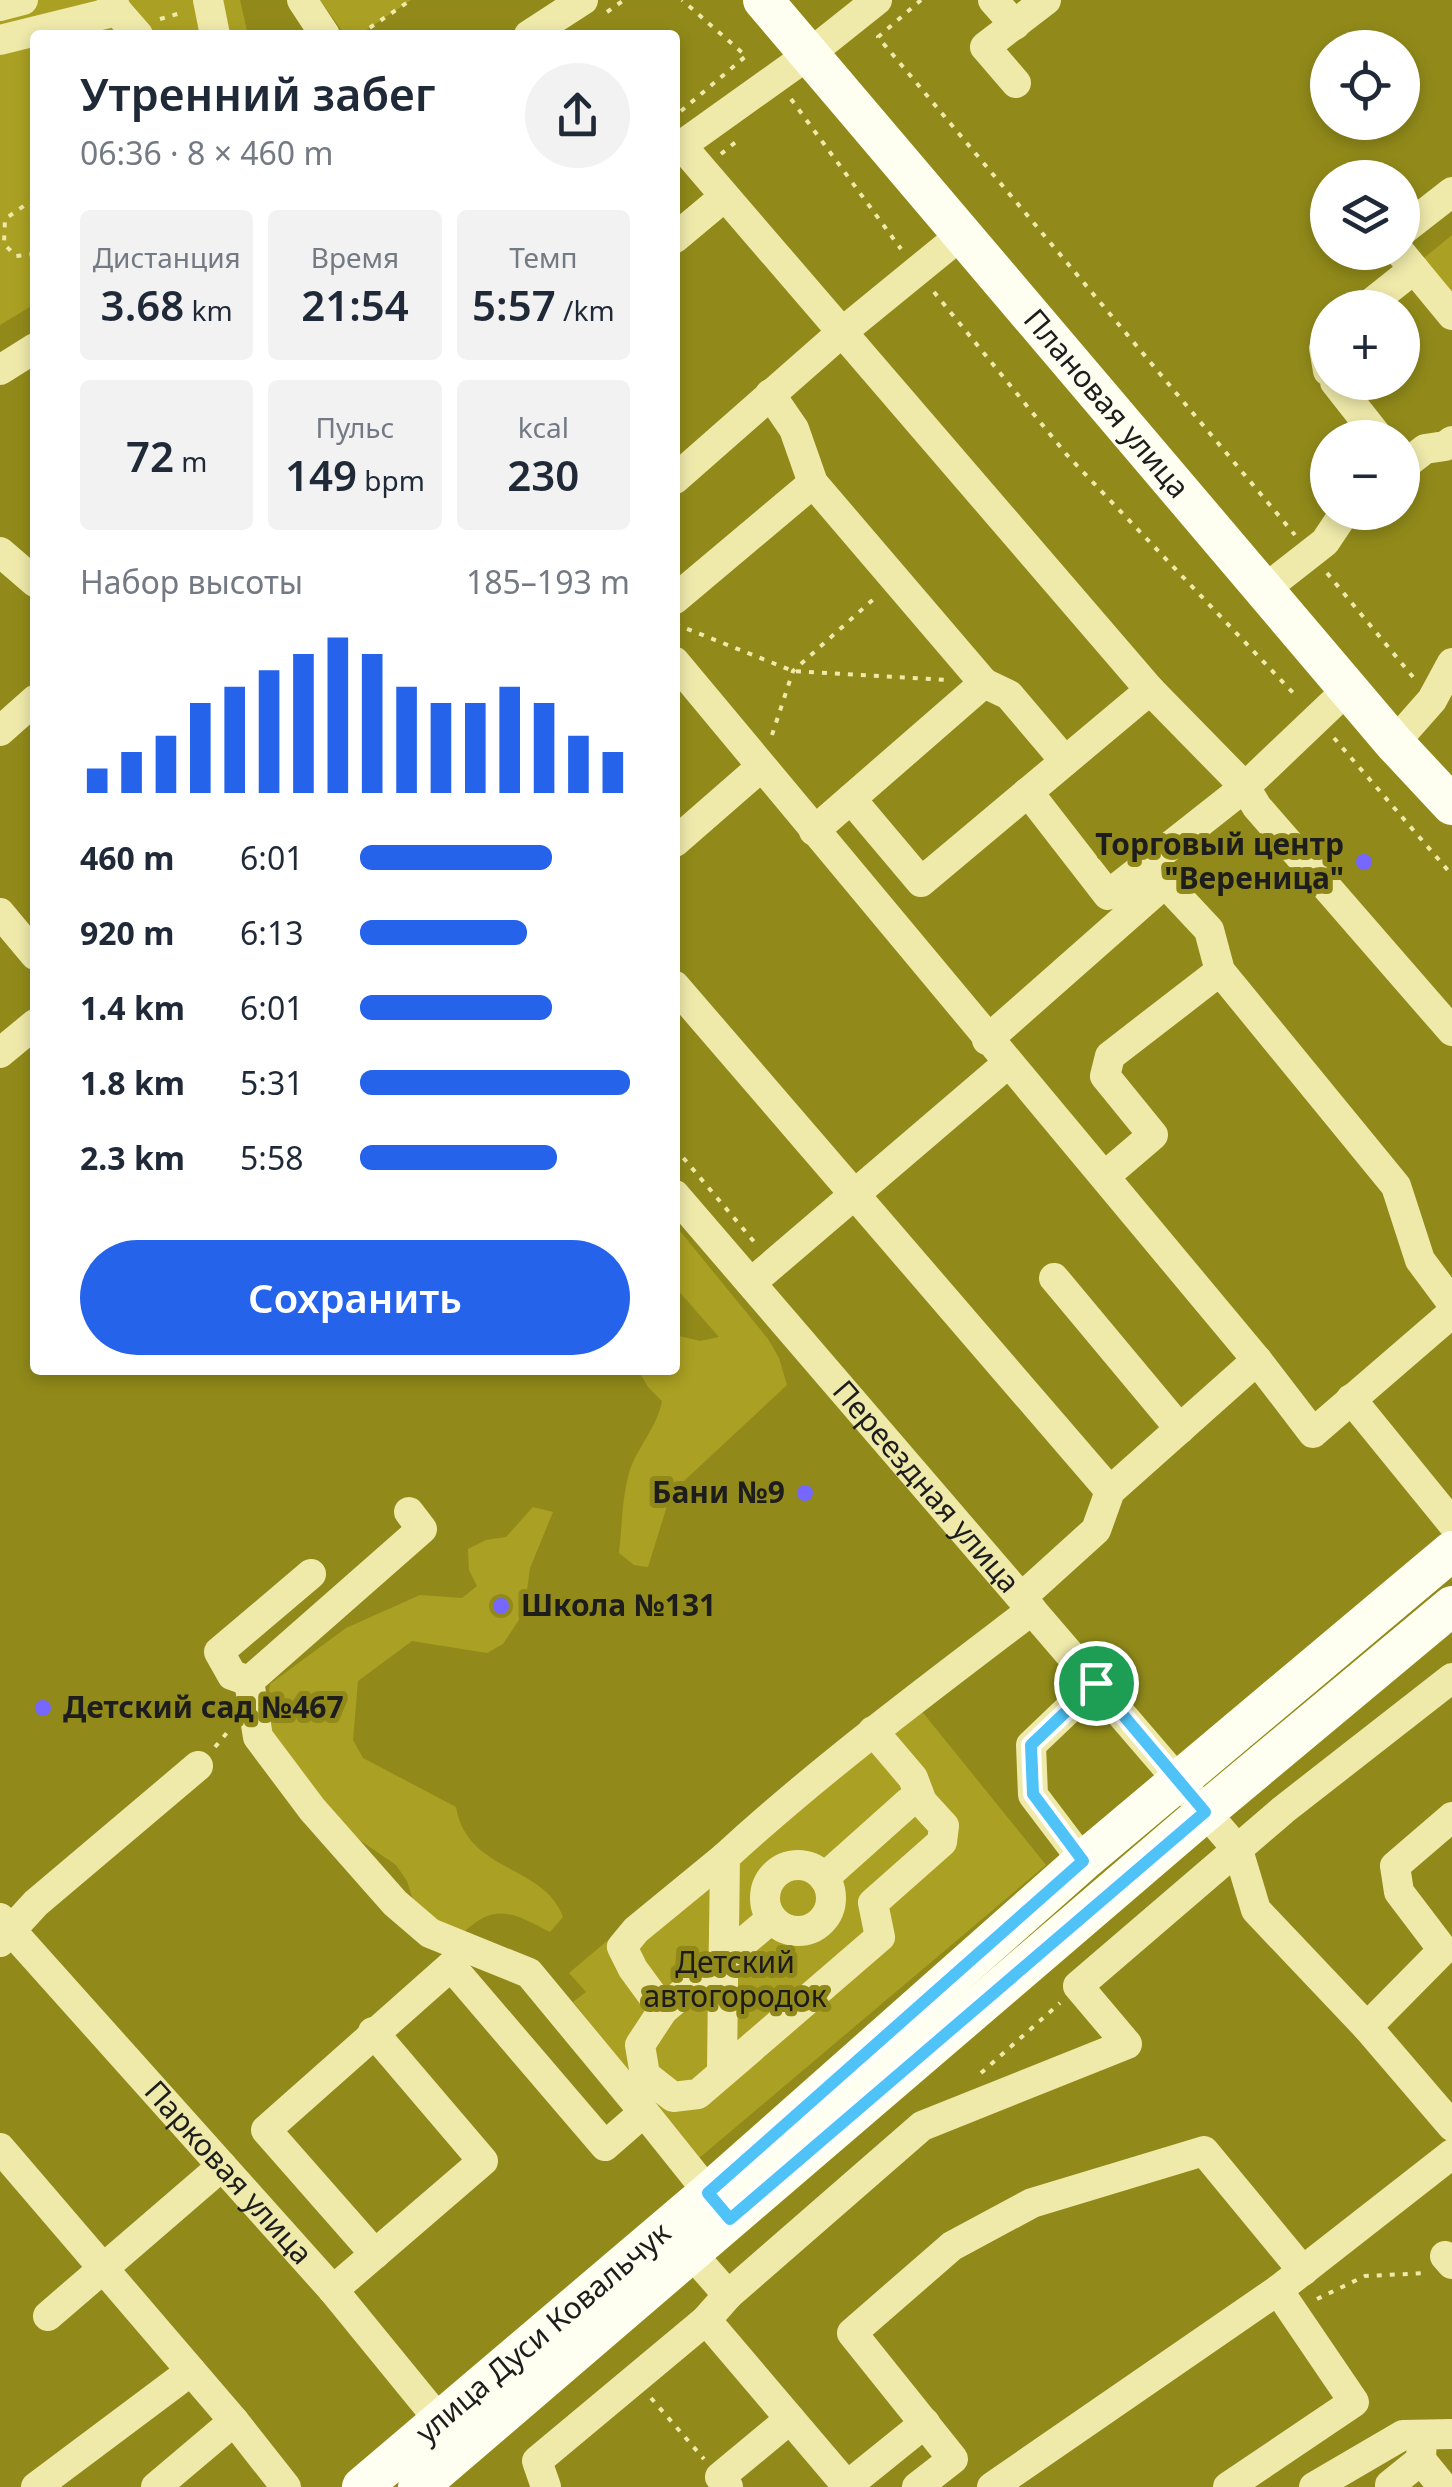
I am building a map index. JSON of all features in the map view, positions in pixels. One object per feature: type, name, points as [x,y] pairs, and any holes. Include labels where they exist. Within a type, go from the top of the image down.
[{"type":"main road","name":"Плановая улица","points":[[763,0],[1394,744],[1452,804]]},
{"type":"main road","name":"улица Дуси Ковальчук","points":[[418,2487],[691,2253],[719,2206],[1083,1861],[1452,1550]]},
{"type":"main road","name":"улица Дуси Ковальчук","points":[[362,2487],[440,2421],[1046,1948],[1452,1606]]},
{"type":"street","points":[[0,6],[23,0]]},
{"type":"street","points":[[214,0],[215,30]]},
{"type":"street","points":[[302,0],[322,30]]},
{"type":"street","points":[[680,146],[808,55],[877,0]]},
{"type":"street","points":[[993,0],[1015,25]]},
{"type":"street","points":[[1016,83],[985,47],[1046,0]]},
{"type":"street","points":[[34,30],[114,6],[134,30]]},
{"type":"street","points":[[541,30],[592,8]]},
{"type":"street","points":[[0,40],[30,31]]},
{"type":"street","points":[[680,149],[1150,690],[1245,787],[1257,807],[1452,1031]]},
{"type":"street","points":[[1420,217],[1452,192]]},
{"type":"street","points":[[680,234],[724,197]]},
{"type":"street","points":[[680,474],[960,235]]},
{"type":"street","points":[[1381,290],[1399,270]]},
{"type":"street","points":[[1414,270],[1452,315]]},
{"type":"street","points":[[0,370],[30,351]]},
{"type":"street","points":[[770,394],[794,429],[813,482],[984,683],[1009,695],[1065,762]]},
{"type":"street","points":[[1349,400],[1365,420]]},
{"type":"street","points":[[1420,453],[1452,441]]},
{"type":"street","points":[[680,595],[813,482]]},
{"type":"street","points":[[1265,589],[1324,542],[1332,530]]},
{"type":"street","points":[[0,552],[30,578]]},
{"type":"street","points":[[1394,744],[1432,700],[1452,663]]},
{"type":"street","points":[[680,668],[1257,1360],[1313,1433],[1452,1313]]},
{"type":"street","points":[[814,831],[984,683]]},
{"type":"street","points":[[1028,792],[1108,895],[1245,787],[1348,688]]},
{"type":"street","points":[[850,799],[921,882],[1150,690]]},
{"type":"street","points":[[0,731],[30,704]]},
{"type":"street","points":[[681,825],[761,767]]},
{"type":"street","points":[[987,1040],[1165,882],[1209,930],[1220,971],[1396,1186],[1420,1260],[1452,1303]]},
{"type":"street","points":[[0,913],[30,949]]},
{"type":"street","points":[[1104,1176],[1153,1135],[1104,1076],[1110,1056],[1220,971]]},
{"type":"street","points":[[680,992],[1110,1491]]},
{"type":"street","points":[[0,1053],[30,1028]]},
{"type":"street","points":[[763,1274],[1007,1064]]},
{"type":"street","name":"Переездная улица","points":[[680,1199],[763,1274],[1027,1604],[1238,1850]]},
{"type":"street","points":[[1054,1278],[1180,1429]]},
{"type":"street","points":[[663,2010],[622,1947],[636,1930],[1027,1604],[1096,1530],[1110,1491],[1257,1360]]},
{"type":"street","points":[[1350,1399],[1452,1523]]},
{"type":"street","points":[[249,1693],[422,1529],[410,1512]]},
{"type":"street","points":[[311,1574],[219,1652],[232,1676],[249,1693],[258,1737],[312,1809],[395,1903],[430,1933],[529,1973],[719,2206]]},
{"type":"street","points":[[1078,1986],[1282,1810],[1452,1678]]},
{"type":"street","points":[[1083,1861],[1033,1794],[1031,1745],[1096,1683]]},
{"type":"street","points":[[771,1919],[663,2010],[640,2044],[645,2074],[673,2097],[698,2094],[880,1936],[873,1903],[942,1842],[944,1826],[922,1802],[913,1778],[873,1730]]},
{"type":"street","points":[[4,1930],[198,1766]]},
{"type":"street","points":[[824,1878],[909,1802],[922,1802]]},
{"type":"street","points":[[1367,2027],[1443,1950],[1399,1892],[1394,1866],[1452,1817]]},
{"type":"street","points":[[880,1828],[916,1866]]},
{"type":"street","points":[[856,1849],[892,1887]]},
{"type":"street","points":[[1238,1850],[1256,1910],[1367,2027],[1452,2126]]},
{"type":"street","points":[[722,2072],[725,1858]]},
{"type":"street","points":[[805,1866],[824,1878],[831,1900],[823,1921],[802,1932],[780,1927],[771,1919],[764,1897],[766,1886],[782,1869],[805,1866]]},
{"type":"street","points":[[823,1921],[854,1960]]},
{"type":"street","name":"Парковая улица","points":[[4,1930],[333,2290],[440,2421]]},
{"type":"street","points":[[546,2487],[537,2462],[706,2320],[728,2296],[922,2126],[1128,2044],[1046,1948]]},
{"type":"street","points":[[374,2254],[266,2130],[451,1966],[605,2146],[644,2112]]},
{"type":"street","points":[[333,2290],[483,2161],[374,2032]]},
{"type":"street","points":[[0,2148],[286,2487]]},
{"type":"street","points":[[917,2487],[953,2459],[852,2333],[952,2246],[1032,2204],[1204,2151],[1304,2271]]},
{"type":"street","points":[[992,2487],[1286,2300],[1304,2271],[1452,2154]]},
{"type":"street","points":[[48,2316],[222,2166]]},
{"type":"street","points":[[691,2253],[728,2296]]},
{"type":"street","points":[[1228,2487],[1354,2402],[1286,2300]]},
{"type":"street","points":[[706,2320],[848,2486],[925,2423]]},
{"type":"street","points":[[36,2487],[191,2371]]},
{"type":"street","points":[[728,2487],[720,2477],[790,2419]]},
{"type":"street","points":[[156,2487],[234,2422]]},
{"type":"street","points":[[1314,2487],[1403,2435],[1432,2443]]},
{"type":"street","points":[[1390,2484],[1432,2443]]},
{"type":"street","points":[[1432,2443],[1443,2487]]},
{"type":"path","points":[[114,6],[152,20],[174,17],[214,0]]},
{"type":"path","points":[[392,0],[397,10]]},
{"type":"path","points":[[367,30],[411,0]]},
{"type":"path","points":[[592,8],[624,0]]},
{"type":"path","points":[[680,112],[746,56],[682,0]]},
{"type":"path","points":[[921,0],[878,38],[1432,700]]},
{"type":"path","points":[[30,204],[2,220],[2,245],[16,256],[30,255]]},
{"type":"path","points":[[1067,455],[1316,718],[1452,875]]},
{"type":"path","points":[[761,767],[793,671],[896,580]]},
{"type":"path","points":[[680,626],[793,671],[984,683]]},
{"type":"path","points":[[680,1155],[763,1274]]},
{"type":"path","points":[[198,1766],[249,1693]]},
{"type":"path","points":[[979,2075],[1078,1986]]},
{"type":"path","points":[[1286,2300],[1365,2276],[1443,2264]]},
{"type":"path","points":[[635,2379],[704,2459]]},
{"type":"green space","points":[[0,0],[240,0],[247,30],[30,30],[30,307],[0,325]]},
{"type":"green space","points":[[320,0],[411,0],[366,30],[341,30]]},
{"type":"green space","points":[[1452,235],[1452,292],[1424,258]]},
{"type":"green space","points":[[680,1231],[768,1339],[787,1385],[671,1493],[648,1567],[634,1565],[619,1553],[624,1502],[629,1473],[662,1401],[641,1375],[680,1375],[680,1336],[700,1341],[719,1337],[680,1293]]},
{"type":"green space","points":[[533,1507],[553,1512],[530,1568],[524,1612],[503,1644],[487,1653],[412,1641],[358,1681],[353,1740],[363,1758],[456,1807],[463,1829],[475,1845],[540,1887],[563,1917],[550,1932],[507,1914],[487,1916],[465,1931],[425,1916],[396,1865],[345,1830],[270,1734],[266,1715],[270,1684],[346,1628],[420,1595],[462,1598],[477,1586],[469,1570],[468,1549],[486,1540],[506,1537]]},
{"type":"green space","name":"Детский автогородок","points":[[891,1701],[920,1709],[1046,1865],[698,2159],[573,2002],[586,1992],[569,1973]]},
{"type":"place","name":"Торговый центр \"Вереница\"","points":[[1364,862]]},
{"type":"place","name":"Бани №9","points":[[805,1493]]},
{"type":"place","name":"Школа №131","points":[[501,1606]]},
{"type":"place","name":"Детский сад №467","points":[[43,1708]]},
{"type":"route","points":[[1096,1683],[1205,1812],[730,2219],[708,2193],[1083,1861],[1033,1794],[1031,1745],[1096,1683]]}]
